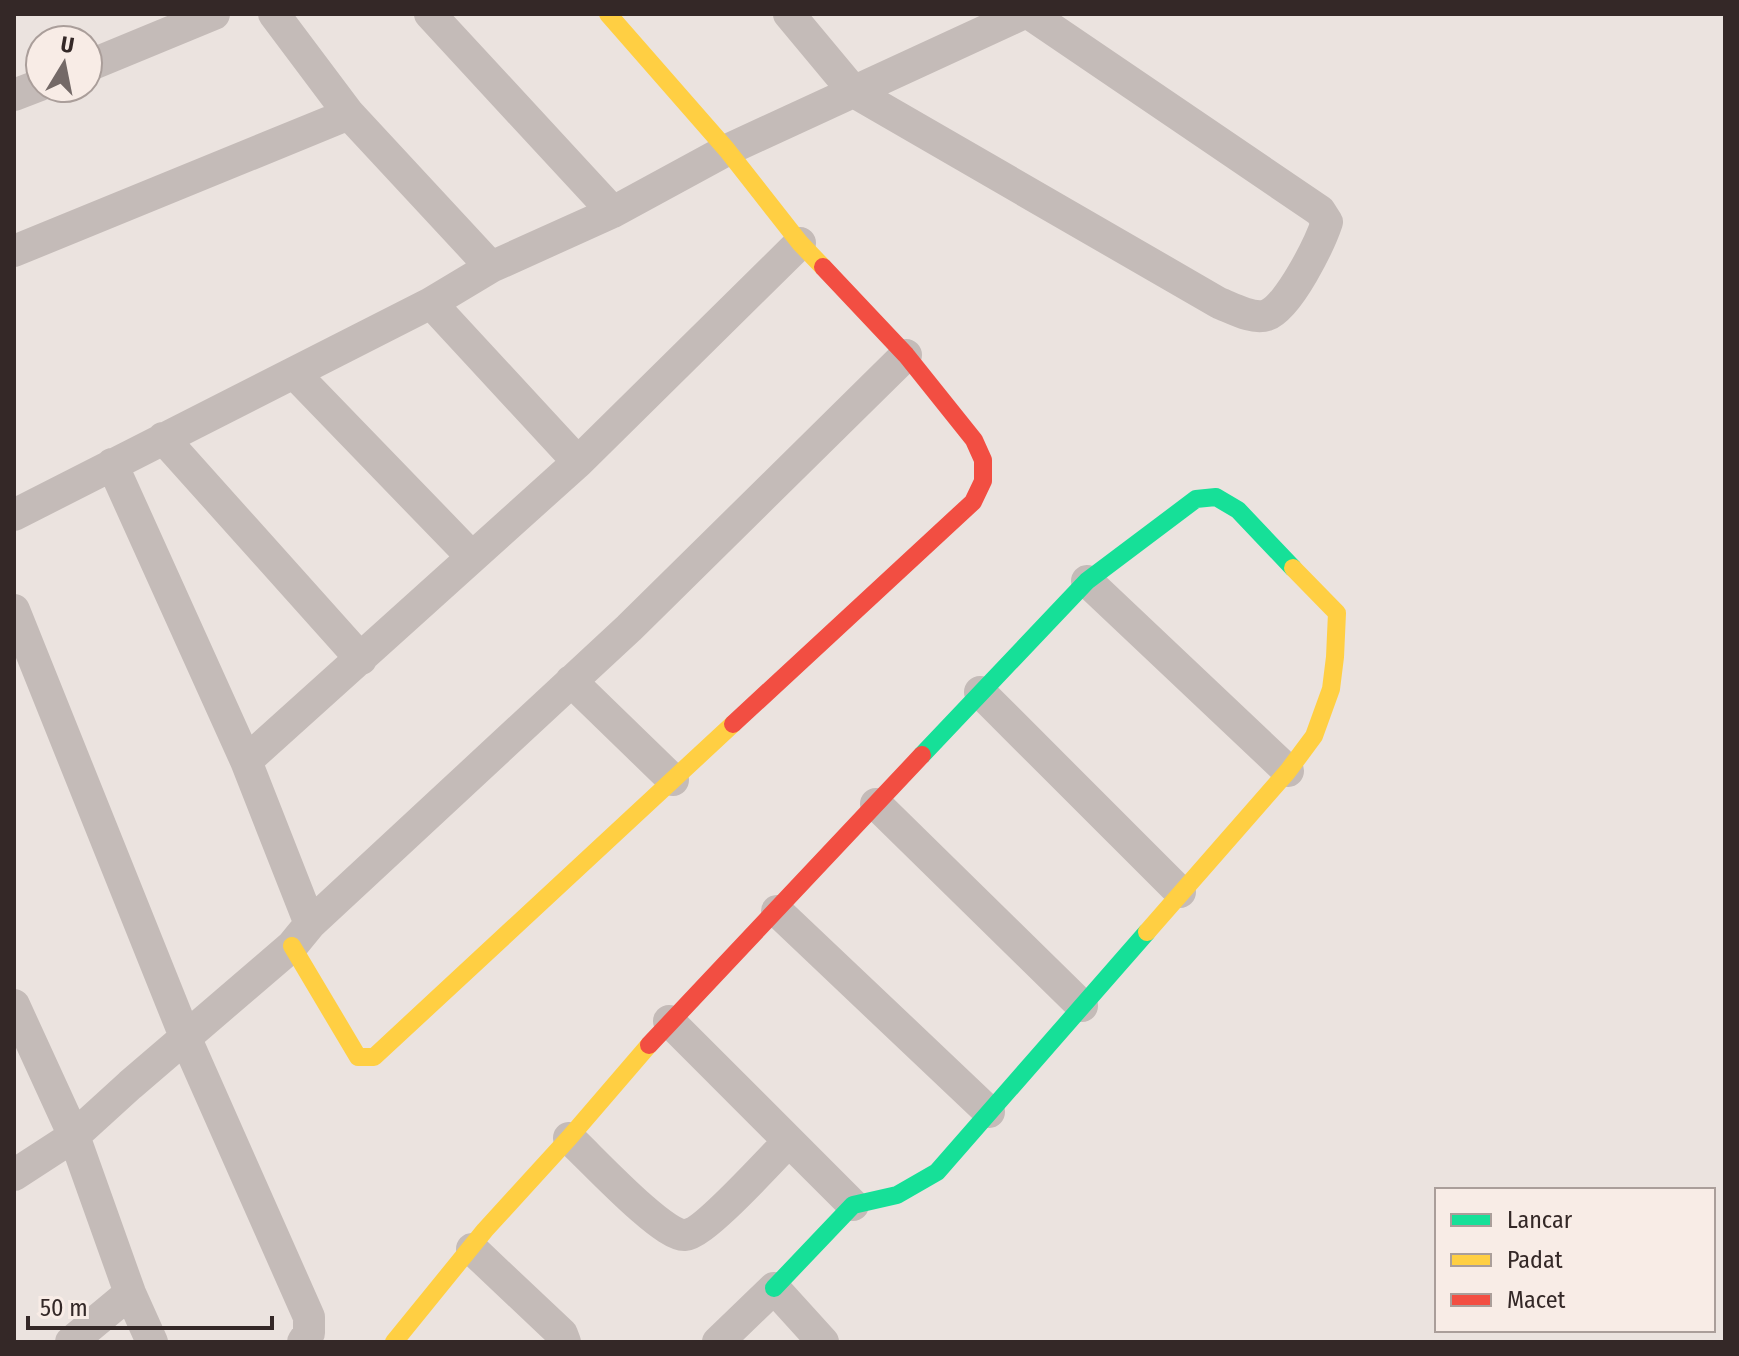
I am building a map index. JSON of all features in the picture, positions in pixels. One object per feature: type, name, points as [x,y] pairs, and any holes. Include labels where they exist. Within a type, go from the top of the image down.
[{"type":"street","points":[[104,59],[214,14]]},
{"type":"street","points":[[274,14],[349,114],[491,267]]},
{"type":"street","points":[[430,14],[613,212]]},
{"type":"street","points":[[112,464],[246,761],[301,935],[358,1057],[374,1057],[973,502],[983,481],[983,460],[974,440],[906,355],[800,243],[727,150],[608,14]]},
{"type":"street","points":[[789,14],[854,92],[1219,303],[1247,314],[1267,315],[1277,308],[1308,265],[1322,237],[1327,222],[1320,211],[1030,14]]},
{"type":"street","points":[[14,515],[431,303],[491,267],[613,212],[727,150],[854,92],[978,22],[1022,14]]},
{"type":"street","points":[[14,251],[349,114]]},
{"type":"street","points":[[246,761],[578,462],[800,243]]},
{"type":"street","points":[[431,303],[578,462]]},
{"type":"street","points":[[14,1175],[74,1136],[301,935],[629,628],[906,355]]},
{"type":"street","points":[[294,373],[472,557]]},
{"type":"street","points":[[163,438],[361,659]]},
{"type":"street","points":[[394,1342],[485,1230],[669,1021],[777,911],[1087,581],[1196,499],[1216,497],[1238,510],[1337,613],[1332,680],[1318,729],[1288,771],[937,1172],[897,1195],[853,1205],[718,1342]]},
{"type":"street","points":[[1087,581],[1288,771]]},
{"type":"street","points":[[14,610],[186,1039],[309,1317],[309,1333],[303,1342]]},
{"type":"street","points":[[571,681],[673,780]]},
{"type":"street","points":[[980,692],[1180,892]]},
{"type":"street","points":[[876,804],[1082,1006]]},
{"type":"street","points":[[777,911],[989,1112]]},
{"type":"street","points":[[14,1005],[74,1136],[130,1293],[152,1342]]},
{"type":"street","points":[[669,1021],[853,1205]]},
{"type":"street","points":[[569,1138],[655,1220],[674,1234],[684,1236],[695,1232],[717,1213],[789,1141]]},
{"type":"street","points":[[472,1249],[562,1334],[565,1342]]},
{"type":"street","points":[[774,1288],[823,1342]]},
{"type":"street","points":[[71,1342],[130,1293]]},
{"type":"traffic: fast","points":[[922,755],[1087,581],[1196,499],[1216,497],[1238,510],[1293,568]]},
{"type":"traffic: fast","points":[[774,1288],[853,1205],[897,1195],[937,1172],[1147,932]]},
{"type":"traffic: slow","points":[[608,14],[727,150],[800,243],[823,267]]},
{"type":"traffic: slow","points":[[1147,932],[1288,771],[1314,736],[1331,689],[1337,613],[1293,568]]},
{"type":"traffic: slow","points":[[292,946],[358,1057],[374,1057],[733,724]]},
{"type":"traffic: slow","points":[[394,1342],[485,1230],[649,1045]]},
{"type":"traffic: jam","points":[[733,724],[973,502],[983,481],[983,460],[974,440],[906,355],[823,267]]},
{"type":"traffic: jam","points":[[649,1045],[922,755]]}]
